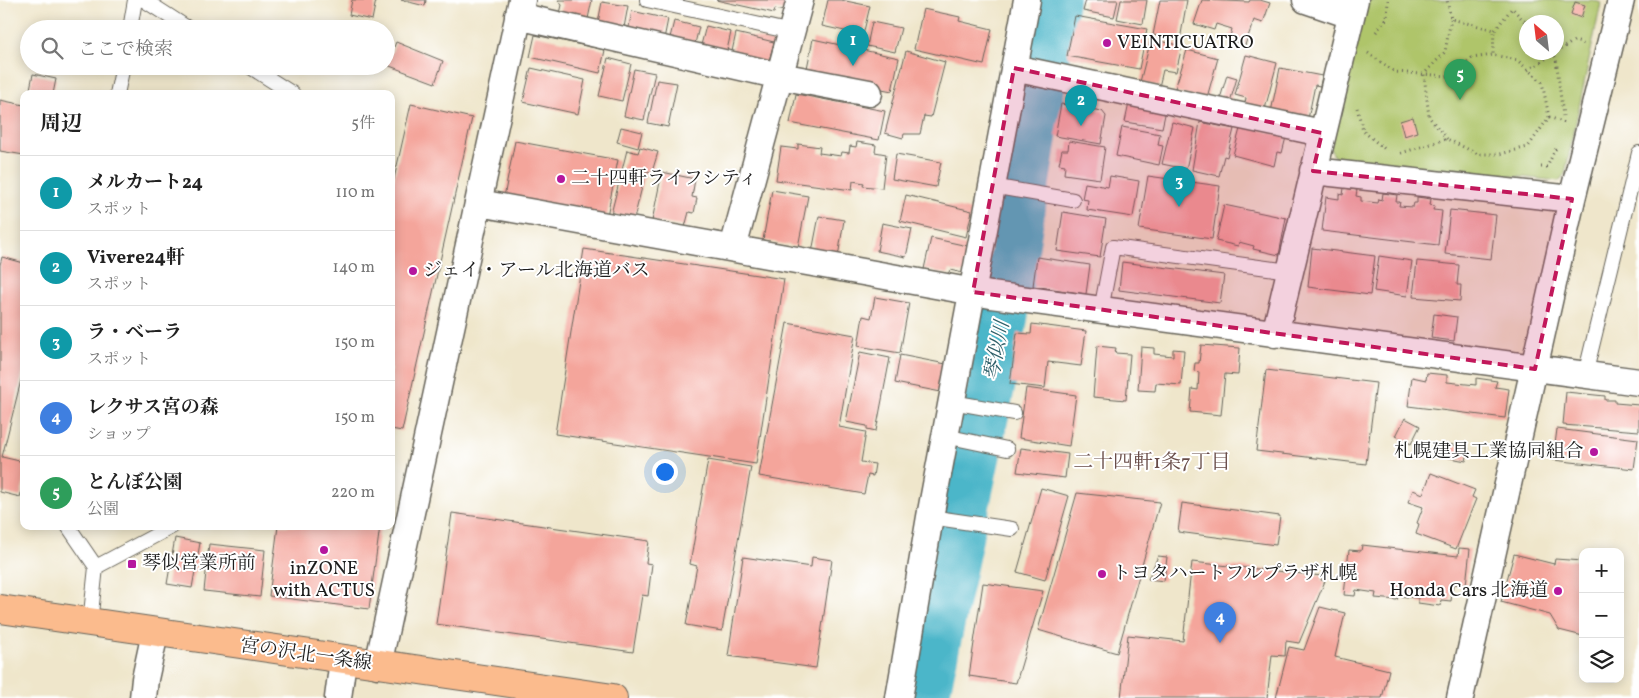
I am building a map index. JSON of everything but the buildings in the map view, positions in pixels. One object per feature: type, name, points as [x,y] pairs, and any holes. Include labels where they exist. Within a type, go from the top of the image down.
[{"type":"main road","name":"宮の沢北一条線","points":[[0,609],[613,698]]},
{"type":"street","points":[[733,248],[800,0]]},
{"type":"street","points":[[899,698],[940,518],[956,438],[1021,70],[1027,0]]},
{"type":"street","points":[[1275,334],[1352,8],[1306,0]]},
{"type":"street","points":[[1460,698],[1572,199],[1621,0]]},
{"type":"street","points":[[378,665],[520,8],[780,76],[869,94]]},
{"type":"street","points":[[1021,70],[1322,132]]},
{"type":"street","points":[[1313,171],[1572,199]]},
{"type":"street","points":[[478,203],[982,293],[1639,382]]},
{"type":"street","points":[[143,698],[155,633]]},
{"type":"street","points":[[338,698],[343,660]]},
{"type":"lane","points":[[132,20],[135,0]]},
{"type":"lane","points":[[144,0],[175,20]]},
{"type":"lane","points":[[647,0],[792,32]]},
{"type":"lane","points":[[119,90],[121,75]]},
{"type":"lane","points":[[263,75],[286,90]]},
{"type":"lane","points":[[1585,375],[1639,153]]},
{"type":"lane","points":[[1000,187],[1073,200]]},
{"type":"lane","points":[[1100,310],[1114,247],[1289,272]]},
{"type":"lane","points":[[961,403],[1011,412]]},
{"type":"lane","points":[[956,438],[1000,447]]},
{"type":"lane","points":[[940,518],[1012,530]]},
{"type":"lane","points":[[71,530],[96,567],[90,623]]},
{"type":"lane","points":[[96,567],[165,530]]},
{"type":"path","points":[[1375,33],[1386,18],[1388,0]]},
{"type":"path","points":[[1424,74],[1445,52],[1451,19],[1447,0]]},
{"type":"path","points":[[1493,55],[1494,30],[1512,8],[1519,16]]},
{"type":"path","points":[[1451,19],[1494,30]]},
{"type":"path","points":[[1564,47],[1574,41],[1591,46]]},
{"type":"path","points":[[1363,49],[1395,72],[1424,74],[1446,76],[1472,58],[1493,55],[1517,60],[1542,82],[1549,117],[1528,147],[1500,154],[1478,154],[1447,139],[1429,117],[1424,74]]},
{"type":"path","points":[[1528,70],[1543,60]]},
{"type":"path","points":[[1556,60],[1564,108],[1562,128]]},
{"type":"path","points":[[1357,106],[1363,131],[1383,149],[1391,151]]},
{"type":"path","points":[[1399,153],[1447,139]]},
{"type":"path","points":[[1537,167],[1547,167],[1558,142]]},
{"type":"path","points":[[1478,154],[1480,161]]},
{"type":"highlighted area","points":[[1014,68],[1322,133],[1313,171],[1572,199],[1535,369],[973,292]]},
{"type":"green space","points":[[1361,0],[1593,0],[1601,3],[1565,174],[1559,181],[1335,158],[1329,147]]},
{"type":"waterway","name":"琴似川","points":[[925,698],[999,349],[1055,0]]},
{"type":"place","name":"VEINTICUATRO","points":[[1107,43]]},
{"type":"place","name":"メルカート24","points":[[853,66]]},
{"type":"place","name":"とんぼ公園","points":[[1460,100]]},
{"type":"place","name":"Vivere24軒","points":[[1081,126]]},
{"type":"place","name":"二十四軒ライフシティ","points":[[561,179]]},
{"type":"place","name":"ラ・ベーラ","points":[[1179,207]]},
{"type":"place","name":"ジェイ・アール北海道バス","points":[[413,271]]},
{"type":"place","name":"札幌建具工業協同組合","points":[[1594,452]]},
{"type":"place","name":"inZONE with ACTUS","points":[[324,550]]},
{"type":"place","name":"琴似営業所前","points":[[132,564]]},
{"type":"place","name":"トヨタハートフルプラザ札幌","points":[[1102,574]]},
{"type":"place","name":"Honda Cars 北海道","points":[[1558,591]]},
{"type":"place","name":"レクサス宮の森","points":[[1220,643]]},
{"type":"district","name":"二十四軒1条7丁目","points":[[1152,463]]}]
